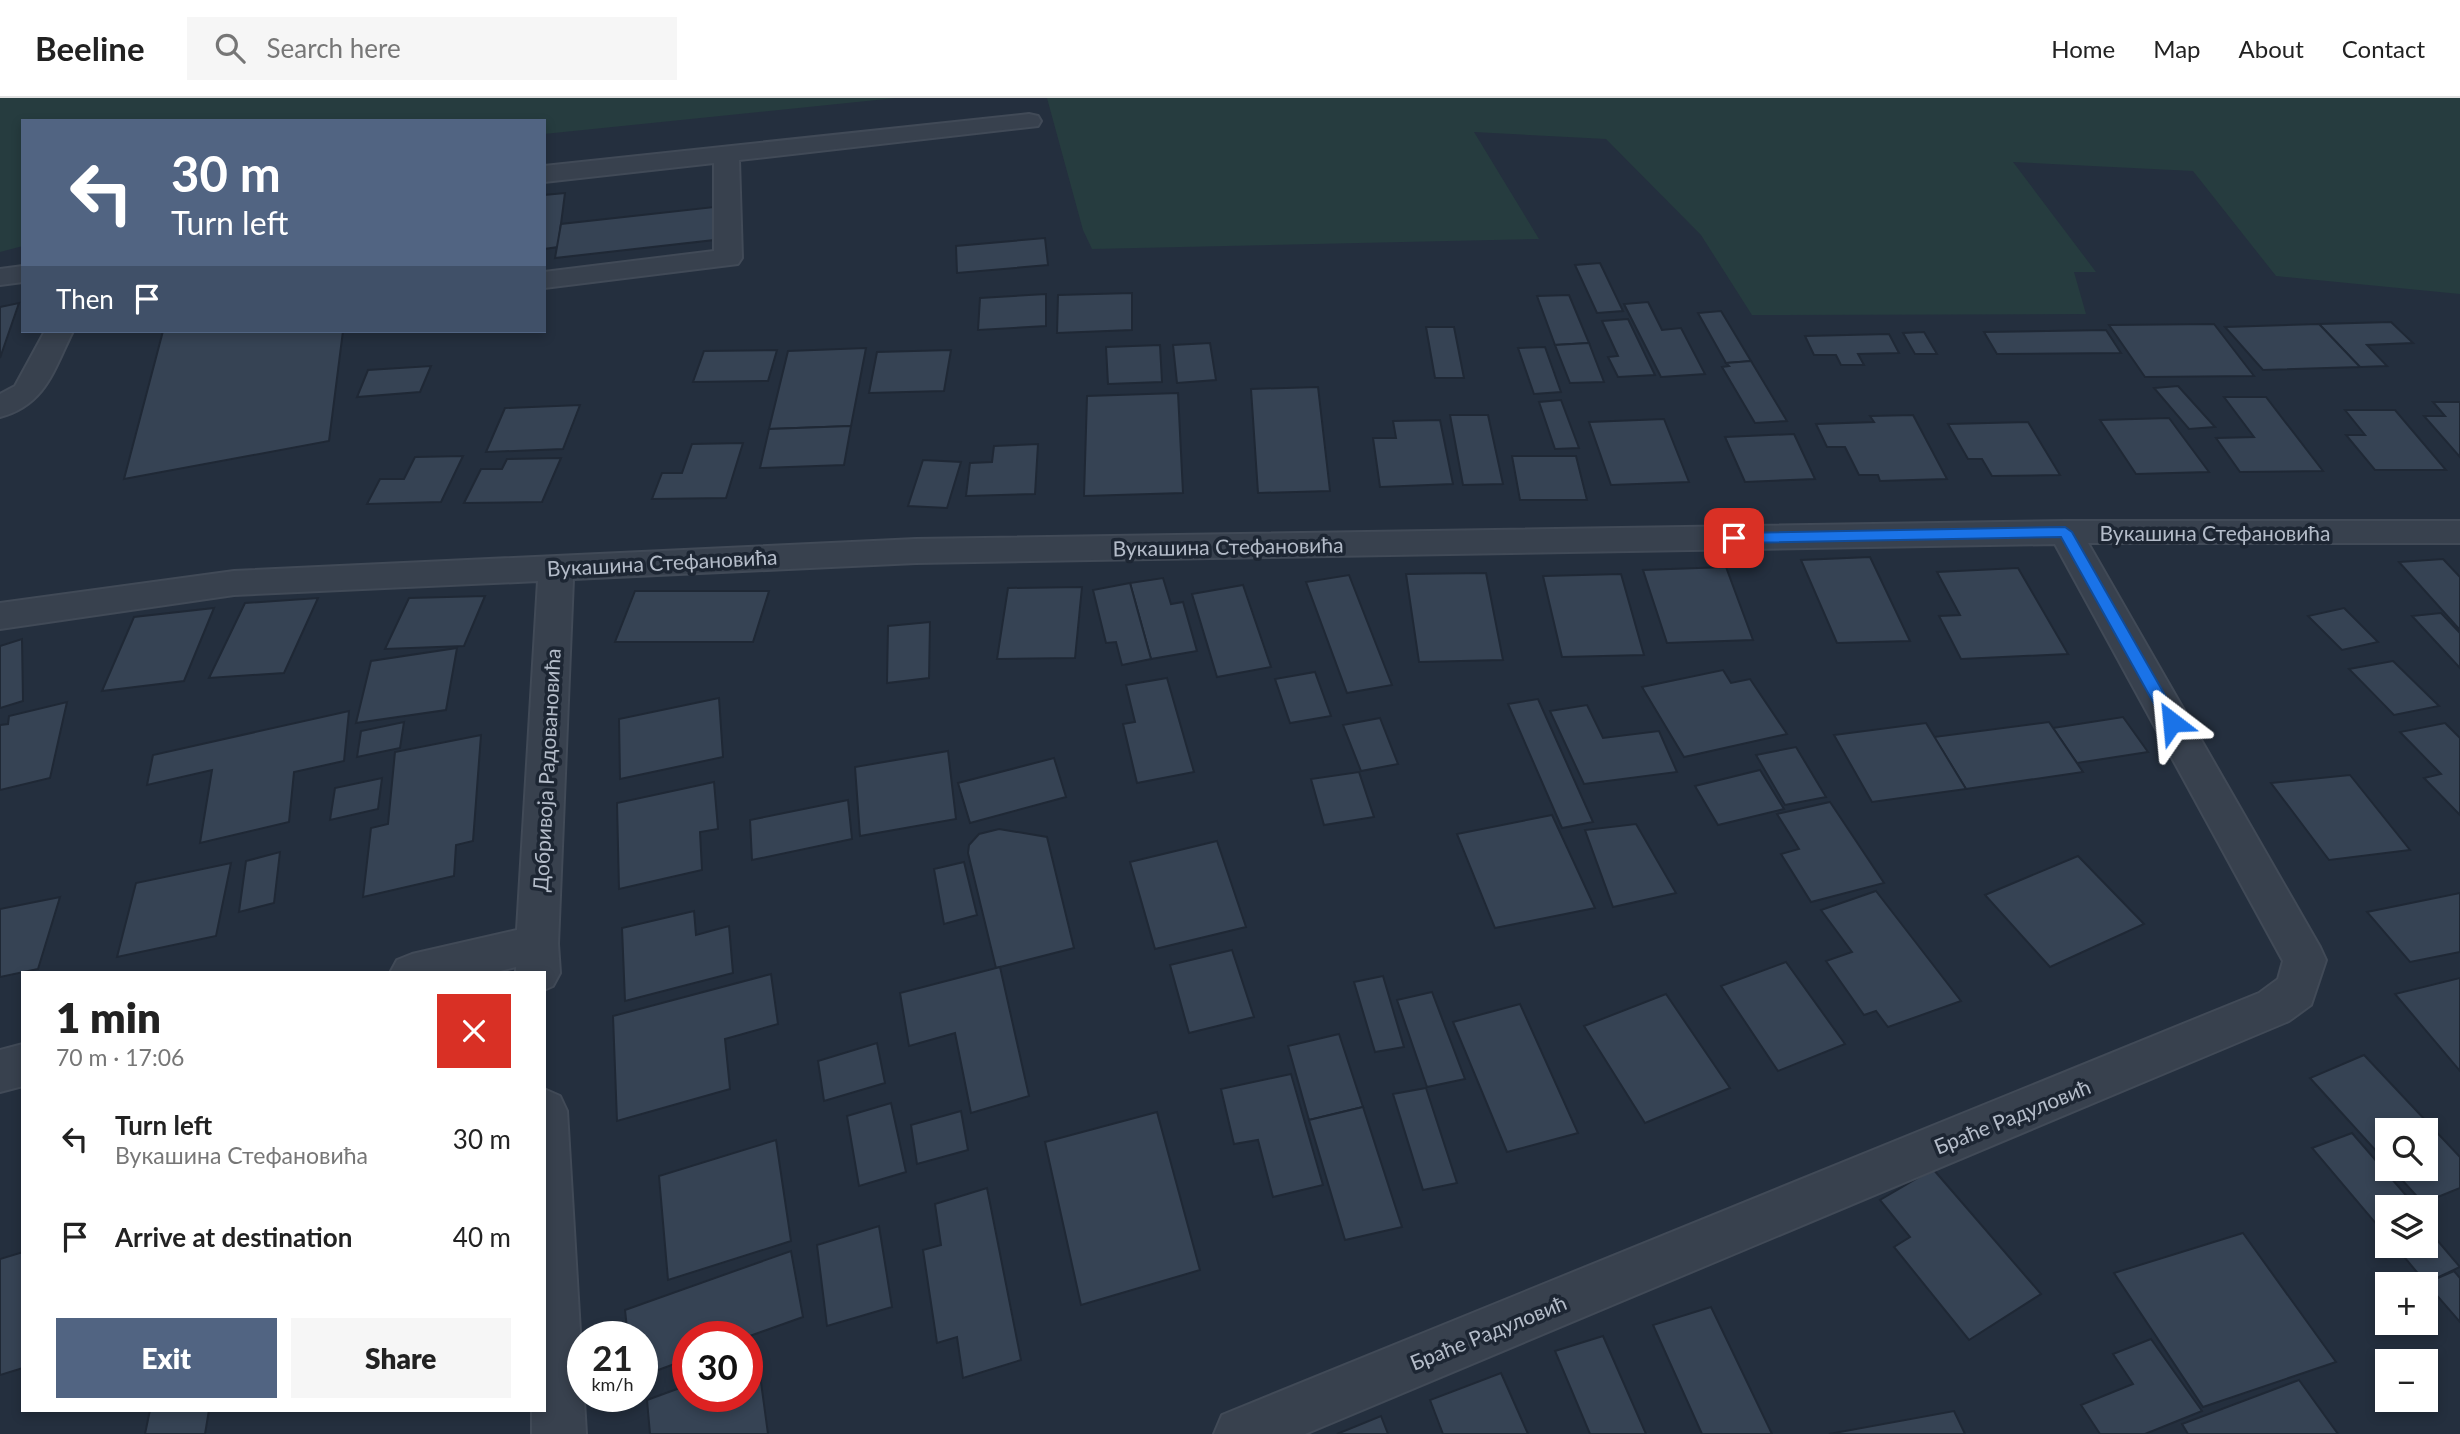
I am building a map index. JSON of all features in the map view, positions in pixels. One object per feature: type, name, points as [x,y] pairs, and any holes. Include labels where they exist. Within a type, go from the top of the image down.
[{"type":"street","points":[[546,174],[1029,121]]},
{"type":"street","points":[[546,280],[728,258],[726,154]]},
{"type":"street","points":[[0,277],[21,274]]},
{"type":"street","points":[[0,407],[27,392],[58,333]]},
{"type":"street","name":"Вукашина Стефановића","points":[[0,616],[233,583],[930,551],[2065,532],[2460,532]]},
{"type":"street","name":"Браће Радуловић","points":[[1241,1434],[2274,1007],[2296,991],[2305,960],[2065,532]]},
{"type":"street","name":"Добривоја Радовановића","points":[[537,958],[556,567]]},
{"type":"street","points":[[429,971],[537,958]]},
{"type":"street","points":[[0,1071],[21,1066]]},
{"type":"street","points":[[546,1154],[559,1434]]},
{"type":"green space","points":[[0,98],[896,98],[546,134],[546,119],[21,119],[21,247],[0,252]]},
{"type":"green space","points":[[1047,98],[2460,98],[2460,294],[2276,276],[2193,171],[2013,162],[2096,272],[2074,272],[2086,314],[1752,315],[1701,235],[1606,139],[1474,132],[1539,239],[1092,249],[1083,230]]},
{"type":"building","points":[[565,193],[558,247],[546,249],[546,195]]},
{"type":"building","points":[[723,206],[723,239],[555,258],[561,224]]},
{"type":"building","points":[[1045,238],[1048,265],[957,273],[956,246]]},
{"type":"building","points":[[1600,263],[1623,311],[1597,313],[1575,265]]},
{"type":"building","points":[[1132,293],[1132,330],[1057,333],[1058,295]]},
{"type":"building","points":[[1046,294],[1046,326],[978,330],[980,298]]},
{"type":"building","points":[[1569,295],[1589,343],[1555,345],[1537,296]]},
{"type":"building","points":[[1648,302],[1662,330],[1681,328],[1705,374],[1661,377],[1624,304]]},
{"type":"building","points":[[19,303],[0,358],[0,307]]},
{"type":"building","points":[[1721,311],[1751,361],[1726,363],[1698,313]]},
{"type":"building","points":[[1628,319],[1655,375],[1618,377],[1608,357],[1618,356],[1602,321]]},
{"type":"building","points":[[2391,322],[2413,343],[2367,345],[2387,366],[2360,367],[2319,324]]},
{"type":"building","points":[[2214,324],[2254,376],[2145,377],[2109,325]]},
{"type":"building","points":[[2319,324],[2360,367],[2263,370],[2225,327]]},
{"type":"building","points":[[1426,327],[1454,327],[1464,378],[1435,378]]},
{"type":"building","points":[[2106,330],[2121,353],[1997,354],[1984,332]]},
{"type":"building","points":[[1924,332],[1937,354],[1915,354],[1903,333]]},
{"type":"building","points":[[162,333],[343,333],[329,441],[124,479]]},
{"type":"building","points":[[1889,334],[1899,353],[1858,354],[1864,365],[1841,365],[1836,355],[1814,355],[1805,336]]},
{"type":"building","points":[[1210,343],[1216,380],[1177,383],[1173,345]]},
{"type":"building","points":[[1589,343],[1604,382],[1570,383],[1555,345]]},
{"type":"building","points":[[1160,345],[1162,382],[1108,384],[1106,347]]},
{"type":"building","points":[[1545,347],[1561,392],[1534,394],[1518,348]]},
{"type":"building","points":[[866,348],[851,426],[769,429],[788,351]]},
{"type":"building","points":[[777,350],[768,381],[693,382],[704,351]]},
{"type":"building","points":[[951,350],[944,391],[869,393],[877,352]]},
{"type":"building","points":[[1751,361],[1787,421],[1755,423],[1722,367],[1729,366],[1726,363]]},
{"type":"building","points":[[431,366],[420,392],[357,397],[368,370]]},
{"type":"building","points":[[2178,386],[2215,427],[2189,429],[2154,388]]},
{"type":"building","points":[[1318,387],[1330,491],[1258,493],[1251,389]]},
{"type":"building","points":[[1178,393],[1183,493],[1084,496],[1087,396]]},
{"type":"building","points":[[2224,397],[2266,397],[2323,471],[2240,472],[2216,438],[2254,437]]},
{"type":"building","points":[[1561,400],[1579,448],[1555,449],[1539,402]]},
{"type":"building","points":[[2433,402],[2460,402],[2460,457],[2424,416],[2445,416]]},
{"type":"building","points":[[580,405],[563,449],[486,452],[505,408]]},
{"type":"building","points":[[2345,410],[2395,410],[2446,470],[2375,470],[2346,435],[2365,435]]},
{"type":"building","points":[[1450,415],[1488,415],[1503,484],[1463,485]]},
{"type":"building","points":[[1913,415],[1947,479],[1880,481],[1878,475],[1859,475],[1845,447],[1827,447],[1816,424],[1874,422],[1870,416]]},
{"type":"building","points":[[2169,418],[2209,472],[2136,474],[2100,420]]},
{"type":"building","points":[[1664,419],[1689,482],[1611,485],[1589,422]]},
{"type":"building","points":[[1440,420],[1453,484],[1380,487],[1373,438],[1396,438],[1393,421]]},
{"type":"building","points":[[2028,422],[2060,475],[1992,476],[1982,459],[1968,459],[1948,424]]},
{"type":"building","points":[[851,426],[844,465],[760,468],[769,429]]},
{"type":"building","points":[[1794,434],[1815,479],[1745,482],[1725,437]]},
{"type":"building","points":[[743,443],[726,498],[652,499],[662,473],[682,473],[692,444]]},
{"type":"building","points":[[1038,444],[1035,494],[966,496],[970,463],[992,462],[994,446]]},
{"type":"building","points":[[463,456],[441,502],[367,504],[380,479],[404,479],[415,457]]},
{"type":"building","points":[[1512,456],[1576,456],[1587,500],[1520,500]]},
{"type":"building","points":[[561,458],[542,502],[464,503],[481,469],[502,469],[507,459]]},
{"type":"building","points":[[923,460],[961,462],[947,508],[908,506]]},
{"type":"building","points":[[1870,557],[1910,641],[1837,643],[1801,560]]},
{"type":"building","points":[[2443,559],[2460,577],[2460,630],[2399,562]]},
{"type":"building","points":[[1726,567],[1753,640],[1667,643],[1643,570]]},
{"type":"building","points":[[2018,568],[2068,654],[1961,659],[1939,616],[1960,615],[1937,572]]},
{"type":"building","points":[[1486,573],[1503,660],[1419,662],[1406,574]]},
{"type":"building","points":[[1621,574],[1644,655],[1562,657],[1543,576]]},
{"type":"building","points":[[1349,575],[1392,685],[1347,693],[1306,582]]},
{"type":"building","points":[[1163,578],[1171,604],[1183,602],[1197,651],[1151,659],[1130,583]]},
{"type":"building","points":[[1130,583],[1151,659],[1122,665],[1116,642],[1106,643],[1093,590]]},
{"type":"building","points":[[1243,585],[1271,667],[1217,677],[1192,594]]},
{"type":"building","points":[[1082,587],[1075,658],[997,659],[1008,588]]},
{"type":"building","points":[[635,591],[769,591],[753,642],[615,642]]},
{"type":"building","points":[[485,596],[464,646],[385,649],[409,598]]},
{"type":"building","points":[[318,598],[284,673],[209,678],[245,603]]},
{"type":"building","points":[[214,608],[184,681],[102,691],[134,617]]},
{"type":"building","points":[[2344,608],[2378,642],[2342,650],[2308,616]]},
{"type":"building","points":[[2441,613],[2460,633],[2460,668],[2412,616]]},
{"type":"building","points":[[930,622],[929,678],[887,683],[888,626]]},
{"type":"building","points":[[22,639],[23,701],[0,708],[0,646]]},
{"type":"building","points":[[457,648],[446,710],[356,723],[371,661]]},
{"type":"building","points":[[2393,661],[2439,706],[2394,715],[2349,669]]},
{"type":"building","points":[[1723,670],[1731,683],[1750,679],[1787,734],[1684,757],[1642,687]]},
{"type":"building","points":[[1315,672],[1331,716],[1290,723],[1275,679]]},
{"type":"building","points":[[1167,678],[1194,772],[1137,783],[1123,724],[1135,722],[1126,685]]},
{"type":"building","points":[[719,698],[723,757],[620,779],[619,719]]},
{"type":"building","points":[[1538,699],[1593,822],[1562,828],[1508,704]]},
{"type":"building","points":[[67,702],[50,778],[0,790],[0,725],[8,724],[9,716]]},
{"type":"building","points":[[1587,705],[1603,738],[1659,731],[1677,772],[1584,784],[1550,711]]},
{"type":"building","points":[[349,711],[344,761],[294,772],[289,822],[200,843],[212,770],[147,785],[153,755]]},
{"type":"building","points":[[2123,717],[2148,752],[2077,763],[2053,728]]},
{"type":"building","points":[[1380,718],[1398,764],[1361,771],[1343,725]]},
{"type":"building","points":[[404,722],[400,748],[357,757],[361,731]]},
{"type":"building","points":[[2049,722],[2083,772],[1966,789],[1934,737]]},
{"type":"building","points":[[1926,723],[1966,789],[1872,802],[1834,735]]},
{"type":"building","points":[[2445,723],[2460,738],[2460,815],[2424,778],[2441,774],[2400,732]]},
{"type":"building","points":[[481,735],[473,841],[456,845],[454,876],[363,897],[371,828],[388,824],[395,752]]},
{"type":"building","points":[[1796,747],[1826,797],[1785,805],[1756,755]]},
{"type":"building","points":[[948,751],[956,819],[860,836],[855,767]]},
{"type":"building","points":[[1054,758],[1066,797],[970,823],[958,783]]},
{"type":"building","points":[[1760,770],[1784,809],[1718,825],[1695,786]]},
{"type":"building","points":[[1359,772],[1374,817],[1324,825],[1311,779]]},
{"type":"building","points":[[2350,775],[2410,850],[2329,860],[2271,783]]},
{"type":"building","points":[[382,778],[378,809],[330,820],[335,788]]},
{"type":"building","points":[[714,782],[718,829],[700,832],[702,870],[619,889],[617,803]]},
{"type":"building","points":[[848,800],[852,839],[752,860],[750,820]]},
{"type":"building","points":[[1830,802],[1884,883],[1811,902],[1781,854],[1799,849],[1777,814]]},
{"type":"building","points":[[1552,815],[1595,908],[1495,928],[1457,834]]},
{"type":"building","points":[[1636,824],[1676,893],[1613,907],[1585,830]]},
{"type":"building","points":[[999,829],[1047,837],[1074,948],[996,968],[968,853],[969,845],[979,834]]},
{"type":"building","points":[[1217,841],[1246,927],[1155,949],[1130,862]]},
{"type":"building","points":[[280,852],[274,903],[239,912],[246,861]]},
{"type":"building","points":[[2078,856],[2144,924],[2050,967],[1985,895]]},
{"type":"building","points":[[964,862],[977,915],[944,924],[934,869]]},
{"type":"building","points":[[231,863],[216,936],[117,957],[136,883]]},
{"type":"building","points":[[1876,891],[1961,1001],[1888,1027],[1876,1011],[1864,1015],[1826,961],[1852,952],[1821,910]]},
{"type":"building","points":[[2460,893],[2460,952],[2410,962],[2367,912]]},
{"type":"building","points":[[60,897],[38,969],[0,977],[0,909]]},
{"type":"building","points":[[694,911],[696,935],[729,926],[733,973],[625,1001],[622,928]]},
{"type":"building","points":[[1232,950],[1254,1017],[1189,1033],[1170,965]]},
{"type":"building","points":[[1786,962],[1845,1044],[1778,1071],[1721,986]]},
{"type":"building","points":[[1000,967],[1029,1096],[971,1113],[955,1033],[909,1046],[900,993]]},
{"type":"building","points":[[771,974],[778,1024],[725,1039],[730,1089],[617,1121],[613,1016]]},
{"type":"building","points":[[1383,976],[1404,1047],[1375,1052],[1354,982]]},
{"type":"building","points":[[2460,978],[2460,1071],[2395,994]]},
{"type":"building","points":[[1432,992],[1465,1079],[1427,1087],[1397,1000]]},
{"type":"building","points":[[1666,994],[1730,1088],[1645,1123],[1584,1026]]},
{"type":"building","points":[[1520,1004],[1578,1133],[1507,1152],[1453,1022]]},
{"type":"building","points":[[1339,1034],[1363,1107],[1309,1120],[1288,1046]]},
{"type":"building","points":[[877,1043],[885,1083],[824,1101],[818,1061]]},
{"type":"building","points":[[2364,1055],[2423,1118],[2375,1118],[2375,1150],[2310,1078]]},
{"type":"building","points":[[1291,1074],[1323,1185],[1273,1197],[1258,1140],[1234,1144],[1221,1089]]},
{"type":"building","points":[[1426,1088],[1457,1183],[1423,1190],[1393,1094]]},
{"type":"building","points":[[891,1103],[906,1172],[859,1186],[847,1116]]},
{"type":"building","points":[[1363,1107],[1402,1227],[1345,1240],[1309,1120]]},
{"type":"building","points":[[961,1111],[968,1150],[917,1164],[911,1125]]},
{"type":"building","points":[[1157,1112],[1200,1270],[1081,1305],[1045,1142]]},
{"type":"building","points":[[2352,1133],[2375,1160],[2375,1181],[2394,1181],[2406,1195],[2375,1195],[2375,1223],[2312,1148]]},
{"type":"building","points":[[2438,1134],[2460,1157],[2460,1188],[2438,1197],[2416,1195],[2403,1181],[2438,1181]]},
{"type":"building","points":[[776,1140],[791,1241],[668,1280],[659,1176]]},
{"type":"building","points":[[1933,1169],[2041,1294],[1969,1340],[1894,1247],[1910,1237],[1880,1200]]},
{"type":"building","points":[[987,1188],[1021,1360],[963,1378],[957,1337],[937,1343],[923,1250],[941,1245],[935,1204]]},
{"type":"building","points":[[879,1226],[892,1307],[827,1326],[817,1245]]},
{"type":"building","points":[[2243,1233],[2336,1362],[2203,1407],[2114,1273]]},
{"type":"building","points":[[2438,1241],[2460,1267],[2438,1277],[2438,1272],[2417,1272],[2405,1258],[2438,1258]]},
{"type":"building","points":[[791,1251],[803,1317],[763,1331],[763,1321],[672,1321],[672,1365],[658,1370],[658,1321],[626,1321],[625,1310]]},
{"type":"building","points":[[21,1253],[21,1369],[0,1375],[0,1259]]},
{"type":"building","points":[[2454,1271],[2460,1278],[2460,1322],[2438,1297],[2438,1278]]},
{"type":"building","points":[[1711,1307],[1772,1434],[1702,1434],[1653,1325]]},
{"type":"building","points":[[1603,1336],[1646,1434],[1590,1434],[1555,1351]]},
{"type":"building","points":[[2151,1339],[2202,1411],[2145,1434],[2100,1434],[2081,1405],[2133,1384],[2113,1354]]},
{"type":"building","points":[[1501,1373],[1528,1434],[1443,1434],[1430,1400]]},
{"type":"building","points":[[2299,1380],[2338,1434],[2188,1434],[2182,1424]]},
{"type":"building","points":[[672,1391],[672,1412],[763,1412],[763,1397],[768,1434],[650,1434],[648,1412],[658,1412],[658,1396]]},
{"type":"building","points":[[1954,1411],[1965,1434],[1829,1434]]},
{"type":"building","points":[[150,1412],[209,1412],[205,1434],[145,1434]]},
{"type":"building","points":[[1381,1416],[1388,1434],[1337,1434]]},
{"type":"route","points":[[1734,538],[2065,532],[2172,722]]}]
